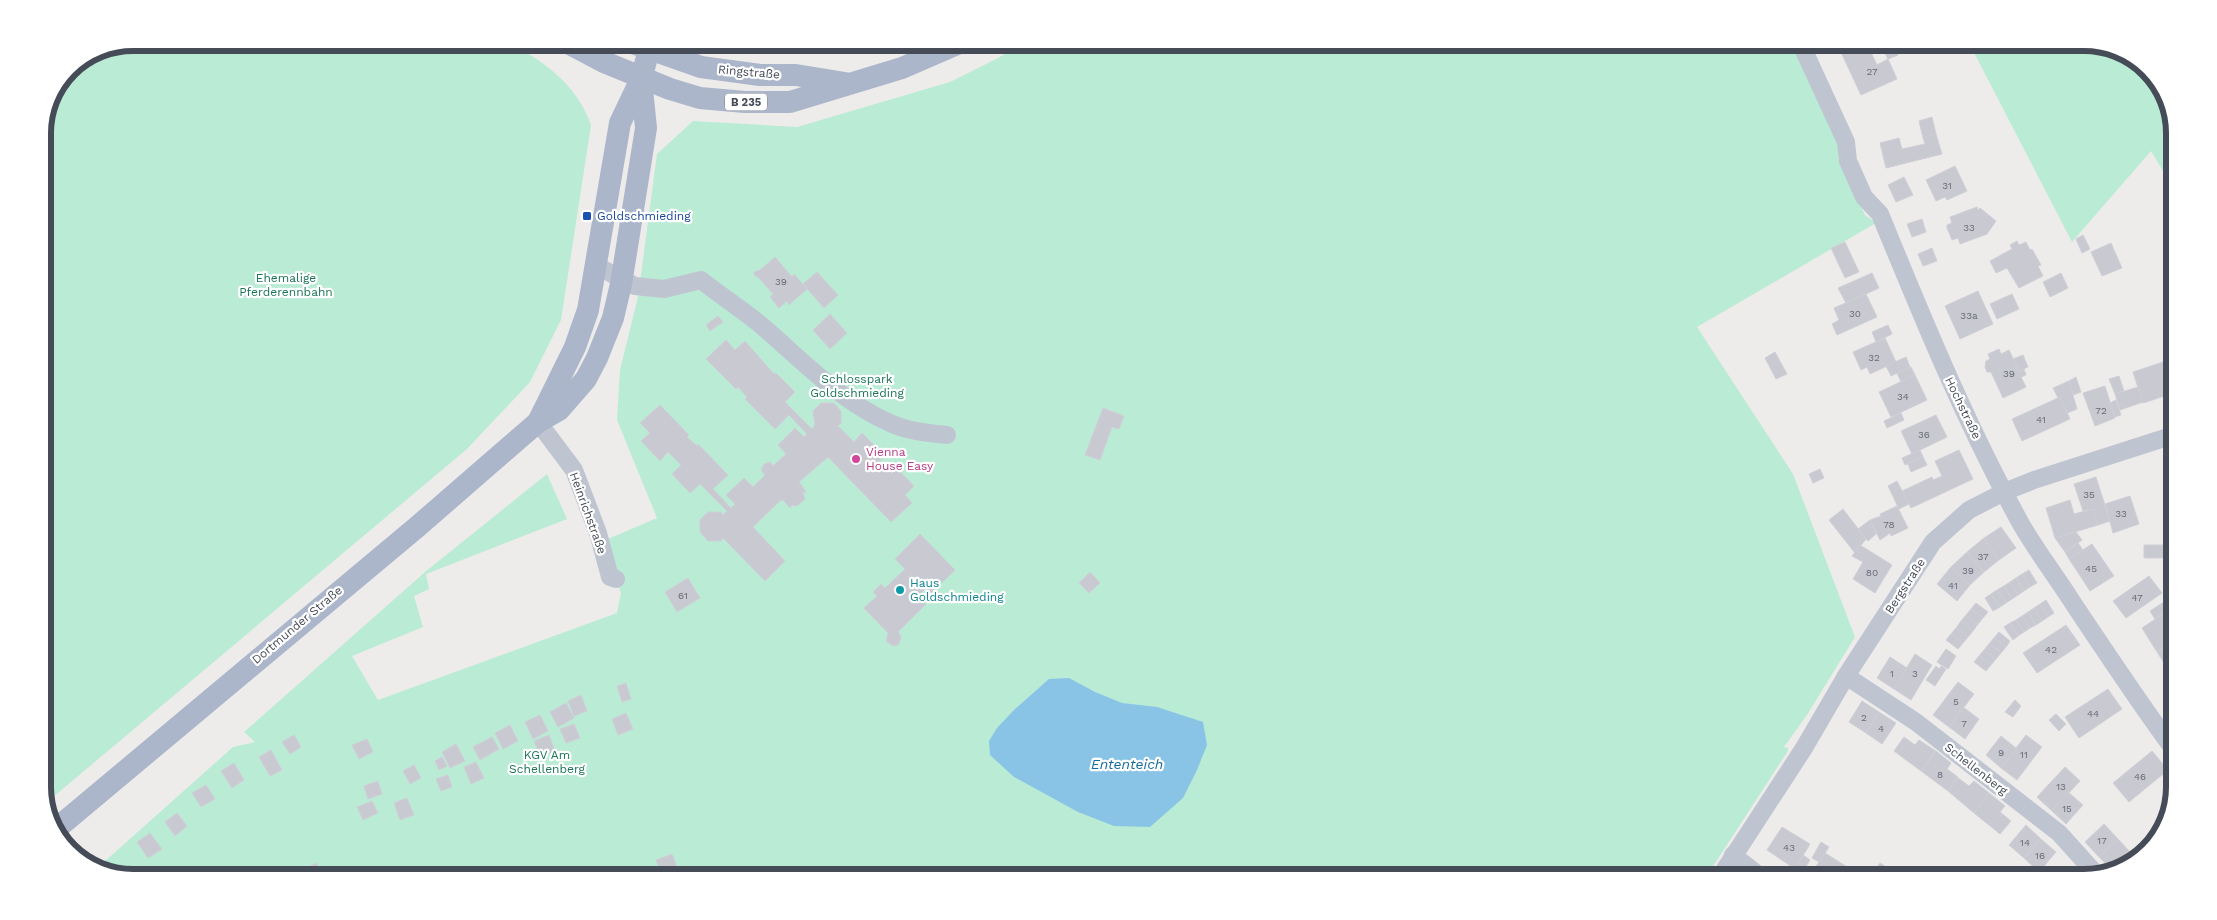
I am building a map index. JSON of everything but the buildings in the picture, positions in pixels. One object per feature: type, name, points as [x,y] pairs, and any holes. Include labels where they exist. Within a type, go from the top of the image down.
[{"type":"main road","name":"B 235","points":[[584,51],[641,80]]},
{"type":"main road","name":"Dortmunder Straße","points":[[61,824],[258,657],[417,527],[538,422],[559,410],[586,379],[597,358],[613,318],[627,276],[646,128],[641,80],[643,51]]},
{"type":"main road","name":"Ringstraße","points":[[658,51],[701,68],[760,75],[796,74],[851,84]]},
{"type":"main road","name":"Ringstraße","points":[[641,80],[700,98],[745,102],[790,102],[902,68],[941,51]]},
{"type":"main road","name":"Dortmunder Straße","points":[[538,422],[575,347],[588,310],[620,124],[641,80]]},
{"type":"street","name":"Hochstraße","points":[[1804,51],[1846,142],[1848,161],[1864,197],[1880,214],[1943,367],[2004,492],[2023,526],[2135,696],[2166,739]]},
{"type":"street","points":[[597,266],[664,289],[701,280],[761,326],[820,378],[843,395],[892,424],[922,432],[947,435]]},
{"type":"street","name":"Heinrichstraße","points":[[538,422],[574,470],[598,533],[610,577],[616,580]]},
{"type":"street","name":"Bergstraße","points":[[1725,869],[1804,748],[1846,676],[1933,542],[1968,510],[2004,492],[2034,480],[2166,438]]},
{"type":"street","name":"Schellenberg","points":[[1846,676],[1916,722],[2059,833],[2091,868]]},
{"type":"street","points":[[1733,855],[1749,869]]},
{"type":"green space","name":"Ehemalige Pferderennbahn","points":[[133,51],[524,51],[536,58],[558,76],[577,98],[591,125],[561,320],[530,382],[467,449],[52,798],[51,128],[54,112],[60,97],[68,83],[79,72],[92,62],[107,56]]},
{"type":"green space","points":[[1010,51],[1796,51],[1841,148],[1838,157],[1865,215],[1876,223],[1697,327],[1793,474],[1855,637],[1807,715],[1784,747],[1788,748],[1788,751],[1711,869],[133,869],[104,863],[233,747],[255,742],[244,732],[425,572],[547,474],[567,519],[426,574],[429,589],[414,596],[423,627],[352,656],[378,700],[617,613],[621,593],[601,542],[657,518],[617,420],[620,370],[638,297],[657,154],[693,121],[797,127],[950,82]]},
{"type":"green space","points":[[1973,51],[2084,51],[2100,53],[2125,62],[2138,72],[2157,97],[2166,128],[2166,176],[2151,151],[2072,242]]},
{"type":"water","name":"Ententeich","points":[[1069,678],[1095,692],[1122,703],[1157,707],[1203,722],[1207,745],[1183,798],[1150,827],[1114,826],[1078,812],[1014,777],[990,755],[989,741],[997,728],[1014,710],[1049,679]]},
{"type":"place","name":"Goldschmieding","points":[[587,216]]},
{"type":"place","name":"Vienna House Easy","points":[[856,459]]},
{"type":"place","name":"Haus Goldschmieding","points":[[900,590]]},
{"type":"park label","name":"Schlosspark Goldschmieding","points":[[857,386]]},
{"type":"park label","name":"KGV Am Schellenberg","points":[[547,762]]}]
